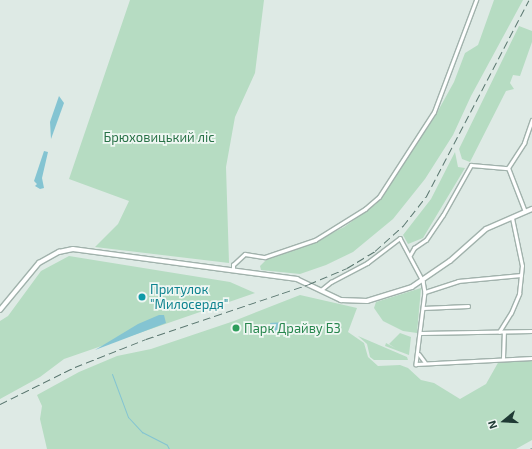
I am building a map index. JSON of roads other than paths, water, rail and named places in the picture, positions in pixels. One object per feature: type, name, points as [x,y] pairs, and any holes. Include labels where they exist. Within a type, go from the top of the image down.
[{"type":"main road","points":[[0,310],[33,268],[45,258],[64,250],[88,250],[297,279],[341,300],[360,302],[398,293],[423,281],[486,229],[532,209]]},
{"type":"street","points":[[233,270],[233,265],[244,254],[265,257],[315,240],[365,209],[379,197],[434,112],[476,0]]},
{"type":"street","points":[[508,168],[524,143],[532,120]]},
{"type":"street","points":[[410,255],[414,248],[426,240],[444,215],[470,165],[508,168]]},
{"type":"street","points":[[508,168],[526,212]]},
{"type":"street","points":[[499,332],[511,313],[519,294],[522,266],[512,217]]},
{"type":"street","points":[[321,290],[331,282],[367,263],[399,239],[410,255],[423,281],[425,292],[416,364],[503,358],[532,358]]},
{"type":"street","points":[[425,292],[458,282],[521,275]]},
{"type":"street","points":[[423,308],[468,306]]},
{"type":"street","points":[[421,333],[504,333],[532,331]]},
{"type":"street","points":[[503,358],[504,333]]},
{"type":"street","points":[[418,351],[421,359],[427,363]]},
{"type":"water","points":[[59,96],[64,103],[51,139],[50,122]]},
{"type":"water","points":[[44,151],[48,152],[42,178],[44,188],[40,189],[35,186],[37,184],[34,181]]},
{"type":"water","points":[[159,315],[164,315],[166,323],[95,350],[138,324]]},
{"type":"water","points":[[285,322],[293,328],[292,331],[273,334],[270,323]]},
{"type":"waterway","points":[[112,374],[128,417],[142,432],[167,445],[169,449]]},
{"type":"railway","points":[[0,404],[75,367],[146,339],[309,284],[347,268],[375,251],[403,226],[426,197],[529,0]]},
{"type":"place","name":"Притулок \"Милосердя\"","points":[[142,297]]},
{"type":"place","name":"Парк Драйву Б3","points":[[236,328]]},
{"type":"park label","name":"Брюховицький ліс","points":[[159,137]]}]
